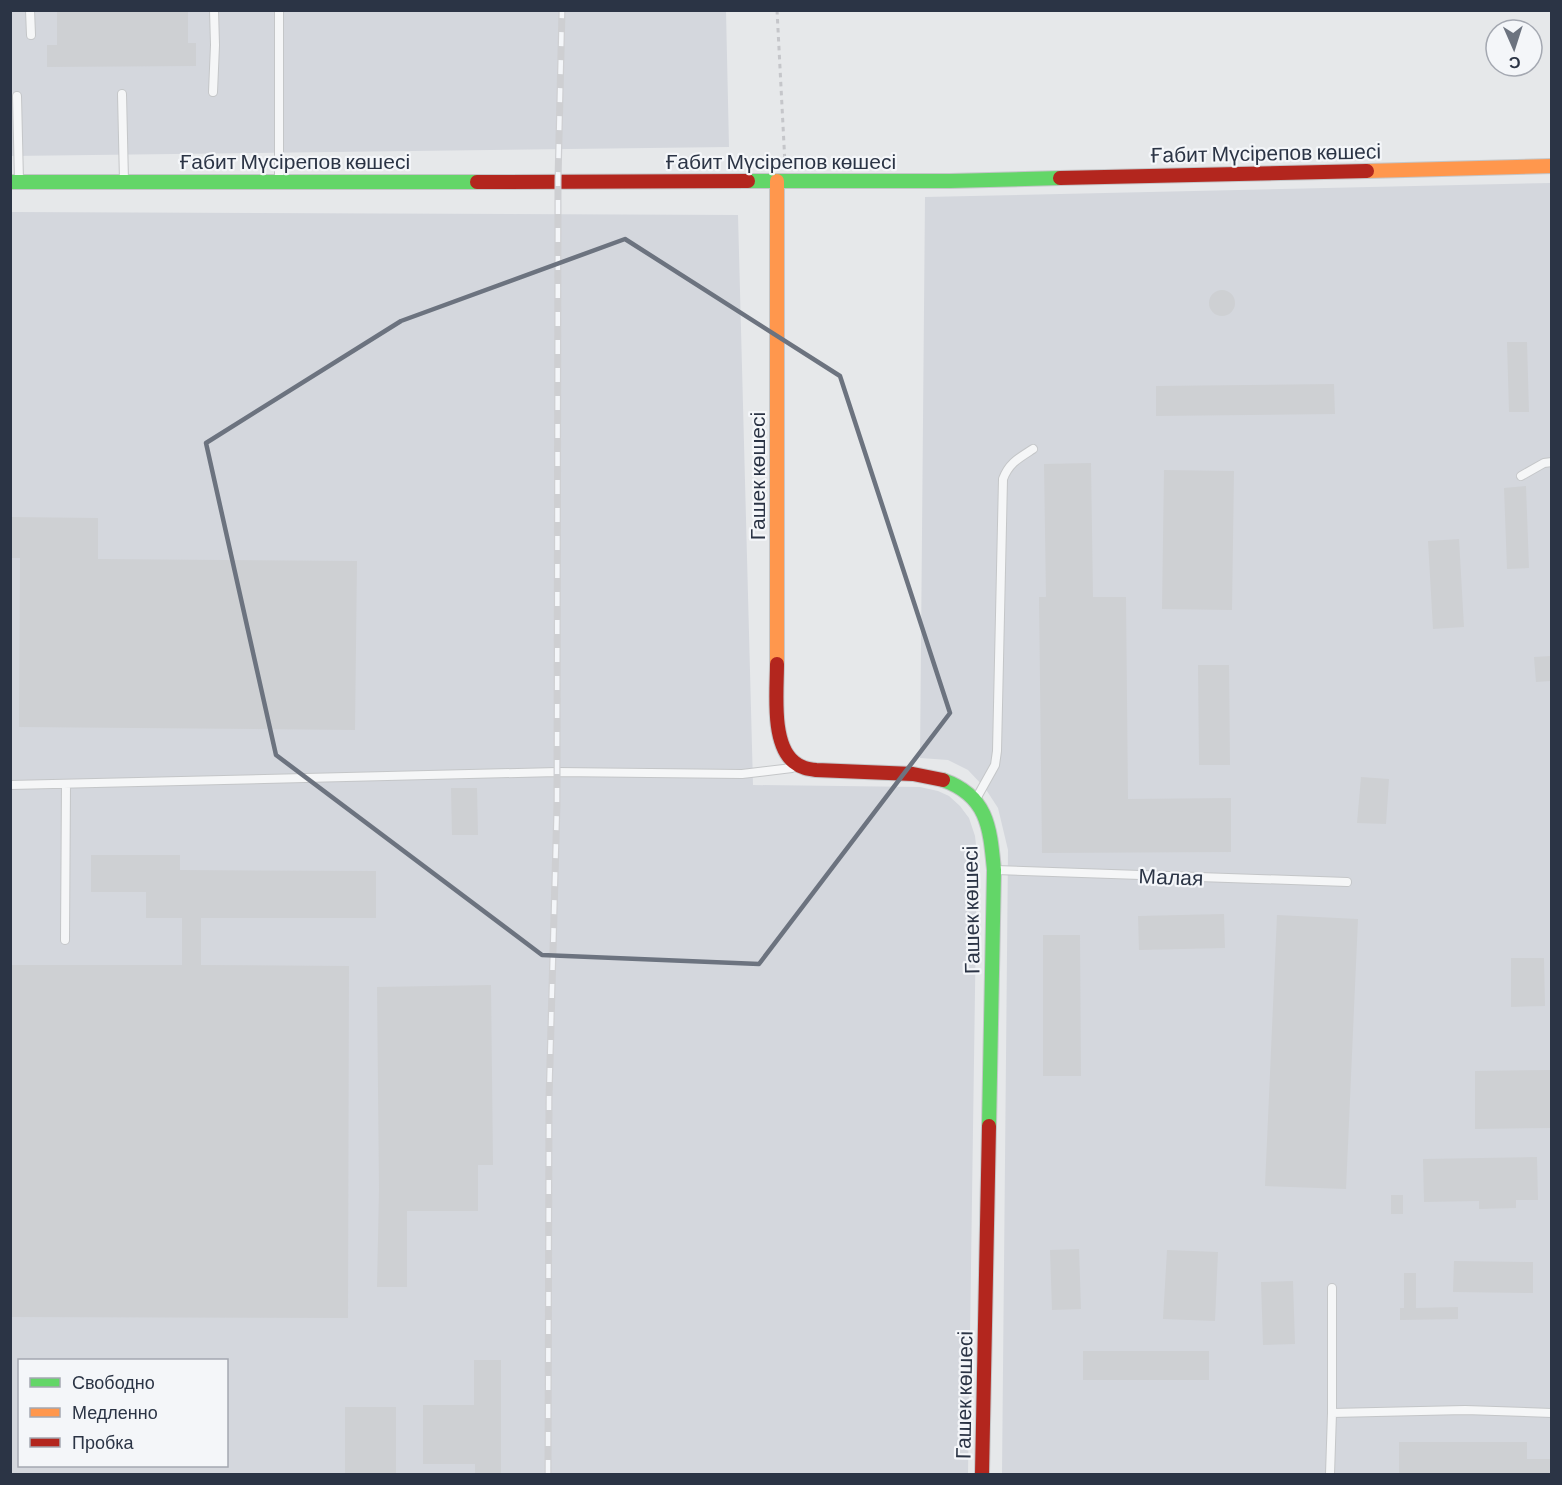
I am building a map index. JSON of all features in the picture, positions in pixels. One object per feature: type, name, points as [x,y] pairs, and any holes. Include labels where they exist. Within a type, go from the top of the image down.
[{"type":"main road","name":"Ғабит Мүсірепов көшесі","points":[[15,182],[950,181],[1551,166]]},
{"type":"main road","name":"Гашек көшесі","points":[[781,181],[777,721],[781,742],[790,757],[800,767],[816,770],[923,774],[958,786],[981,808],[992,843],[994,870],[982,1474]]},
{"type":"lane","points":[[30,10],[31,35]]},
{"type":"lane","points":[[213,92],[214,10]]},
{"type":"lane","points":[[279,10],[279,182]]},
{"type":"lane","points":[[122,94],[124,182]]},
{"type":"lane","points":[[15,182],[17,96]]},
{"type":"lane","points":[[976,801],[995,765],[997,751],[1003,478],[1007,469],[1017,459],[1033,449]]},
{"type":"lane","points":[[1521,476],[1544,463],[1551,462]]},
{"type":"lane","points":[[10,785],[557,772],[742,774],[800,767]]},
{"type":"lane","points":[[65,940],[66,784]]},
{"type":"lane","name":"Малая","points":[[994,870],[1347,882]]},
{"type":"lane","points":[[1330,1474],[1332,1288]]},
{"type":"lane","points":[[1332,1413],[1465,1410],[1551,1413]]},
{"type":"path","points":[[777,10],[781,181]]},
{"type":"highlighted area","points":[[625,239],[840,376],[950,713],[759,964],[542,955],[276,755],[206,443],[401,321]]},
{"type":"shaded area","points":[[10,11],[726,11],[729,147],[11,156]]},
{"type":"shaded area","points":[[1551,183],[1551,1474],[1002,1474],[1008,850],[998,808],[985,788],[968,770],[948,760],[920,758],[925,197]]},
{"type":"shaded area","points":[[11,212],[738,215],[753,785],[920,787],[938,791],[949,796],[960,806],[969,818],[975,836],[977,854],[968,1474],[11,1474]]},
{"type":"building","points":[[57,10],[188,10],[188,43],[196,43],[196,66],[47,67],[47,45],[57,45]]},
{"type":"building","points":[[1222,290],[1231,294],[1235,303],[1231,312],[1222,316],[1213,312],[1209,303],[1213,294]]},
{"type":"building","points":[[1507,342],[1527,342],[1529,412],[1509,412]]},
{"type":"building","points":[[1334,384],[1335,414],[1156,416],[1156,386]]},
{"type":"building","points":[[1091,463],[1093,597],[1126,597],[1128,799],[1231,798],[1231,852],[1042,853],[1039,597],[1046,597],[1044,464]]},
{"type":"building","points":[[1164,470],[1234,471],[1232,610],[1162,609]]},
{"type":"building","points":[[1526,486],[1529,568],[1507,569],[1504,488]]},
{"type":"building","points":[[10,517],[98,518],[98,559],[357,561],[355,730],[19,727],[20,558],[10,558]]},
{"type":"building","points":[[1459,539],[1464,627],[1433,629],[1428,541]]},
{"type":"building","points":[[1551,656],[1551,681],[1536,682],[1534,657]]},
{"type":"building","points":[[1198,665],[1229,665],[1230,765],[1199,765]]},
{"type":"building","points":[[1361,777],[1389,779],[1386,824],[1357,823]]},
{"type":"building","points":[[451,788],[477,788],[478,835],[452,835]]},
{"type":"building","points":[[91,855],[180,855],[180,870],[376,871],[376,918],[201,918],[201,965],[349,966],[348,1318],[10,1317],[10,965],[182,965],[182,918],[146,918],[146,892],[91,892]]},
{"type":"building","points":[[1224,914],[1225,948],[1139,950],[1138,916]]},
{"type":"building","points":[[1277,915],[1358,919],[1346,1189],[1265,1186]]},
{"type":"building","points":[[1043,935],[1080,935],[1081,1076],[1043,1076]]},
{"type":"building","points":[[1511,958],[1544,958],[1545,1006],[1511,1007]]},
{"type":"building","points":[[491,985],[493,1165],[478,1165],[478,1211],[407,1211],[407,1287],[377,1287],[379,1189],[377,987]]},
{"type":"building","points":[[1551,1070],[1551,1128],[1475,1129],[1475,1071]]},
{"type":"building","points":[[1537,1157],[1538,1200],[1516,1200],[1516,1208],[1479,1209],[1479,1201],[1424,1202],[1423,1159]]},
{"type":"building","points":[[1391,1195],[1403,1195],[1403,1214],[1391,1214]]},
{"type":"building","points":[[1079,1249],[1081,1309],[1052,1310],[1050,1250]]},
{"type":"building","points":[[1167,1250],[1218,1252],[1215,1321],[1163,1319]]},
{"type":"building","points":[[1454,1261],[1533,1262],[1533,1293],[1453,1292]]},
{"type":"building","points":[[1404,1273],[1416,1273],[1416,1308],[1458,1307],[1458,1319],[1400,1320],[1400,1308],[1404,1308]]},
{"type":"building","points":[[1293,1281],[1295,1344],[1263,1345],[1261,1282]]},
{"type":"building","points":[[1083,1351],[1209,1351],[1209,1380],[1083,1380]]},
{"type":"building","points":[[474,1360],[501,1360],[501,1473],[475,1473],[475,1464],[423,1464],[423,1405],[474,1405]]},
{"type":"building","points":[[345,1407],[396,1407],[396,1474],[345,1474]]},
{"type":"building","points":[[1399,1442],[1527,1442],[1527,1459],[1551,1459],[1551,1474],[1399,1474]]},
{"type":"railway","points":[[548,1474],[549,1099],[557,804],[558,180],[562,10]]},
{"type":"traffic: fast","points":[[748,181],[950,181],[1060,178]]},
{"type":"traffic: fast","points":[[10,182],[477,182]]},
{"type":"traffic: fast","points":[[943,780],[958,787],[978,804],[984,815],[991,840],[994,870],[989,1126]]},
{"type":"traffic: slow","points":[[1367,171],[1552,166]]},
{"type":"traffic: slow","points":[[777,181],[777,664]]},
{"type":"traffic: jam","points":[[1060,178],[1367,171]]},
{"type":"traffic: jam","points":[[477,182],[748,181]]},
{"type":"traffic: jam","points":[[777,664],[776,702],[779,730],[787,754],[794,762],[805,768],[816,770],[913,774],[943,780]]},
{"type":"traffic: jam","points":[[982,1474],[989,1126]]}]
